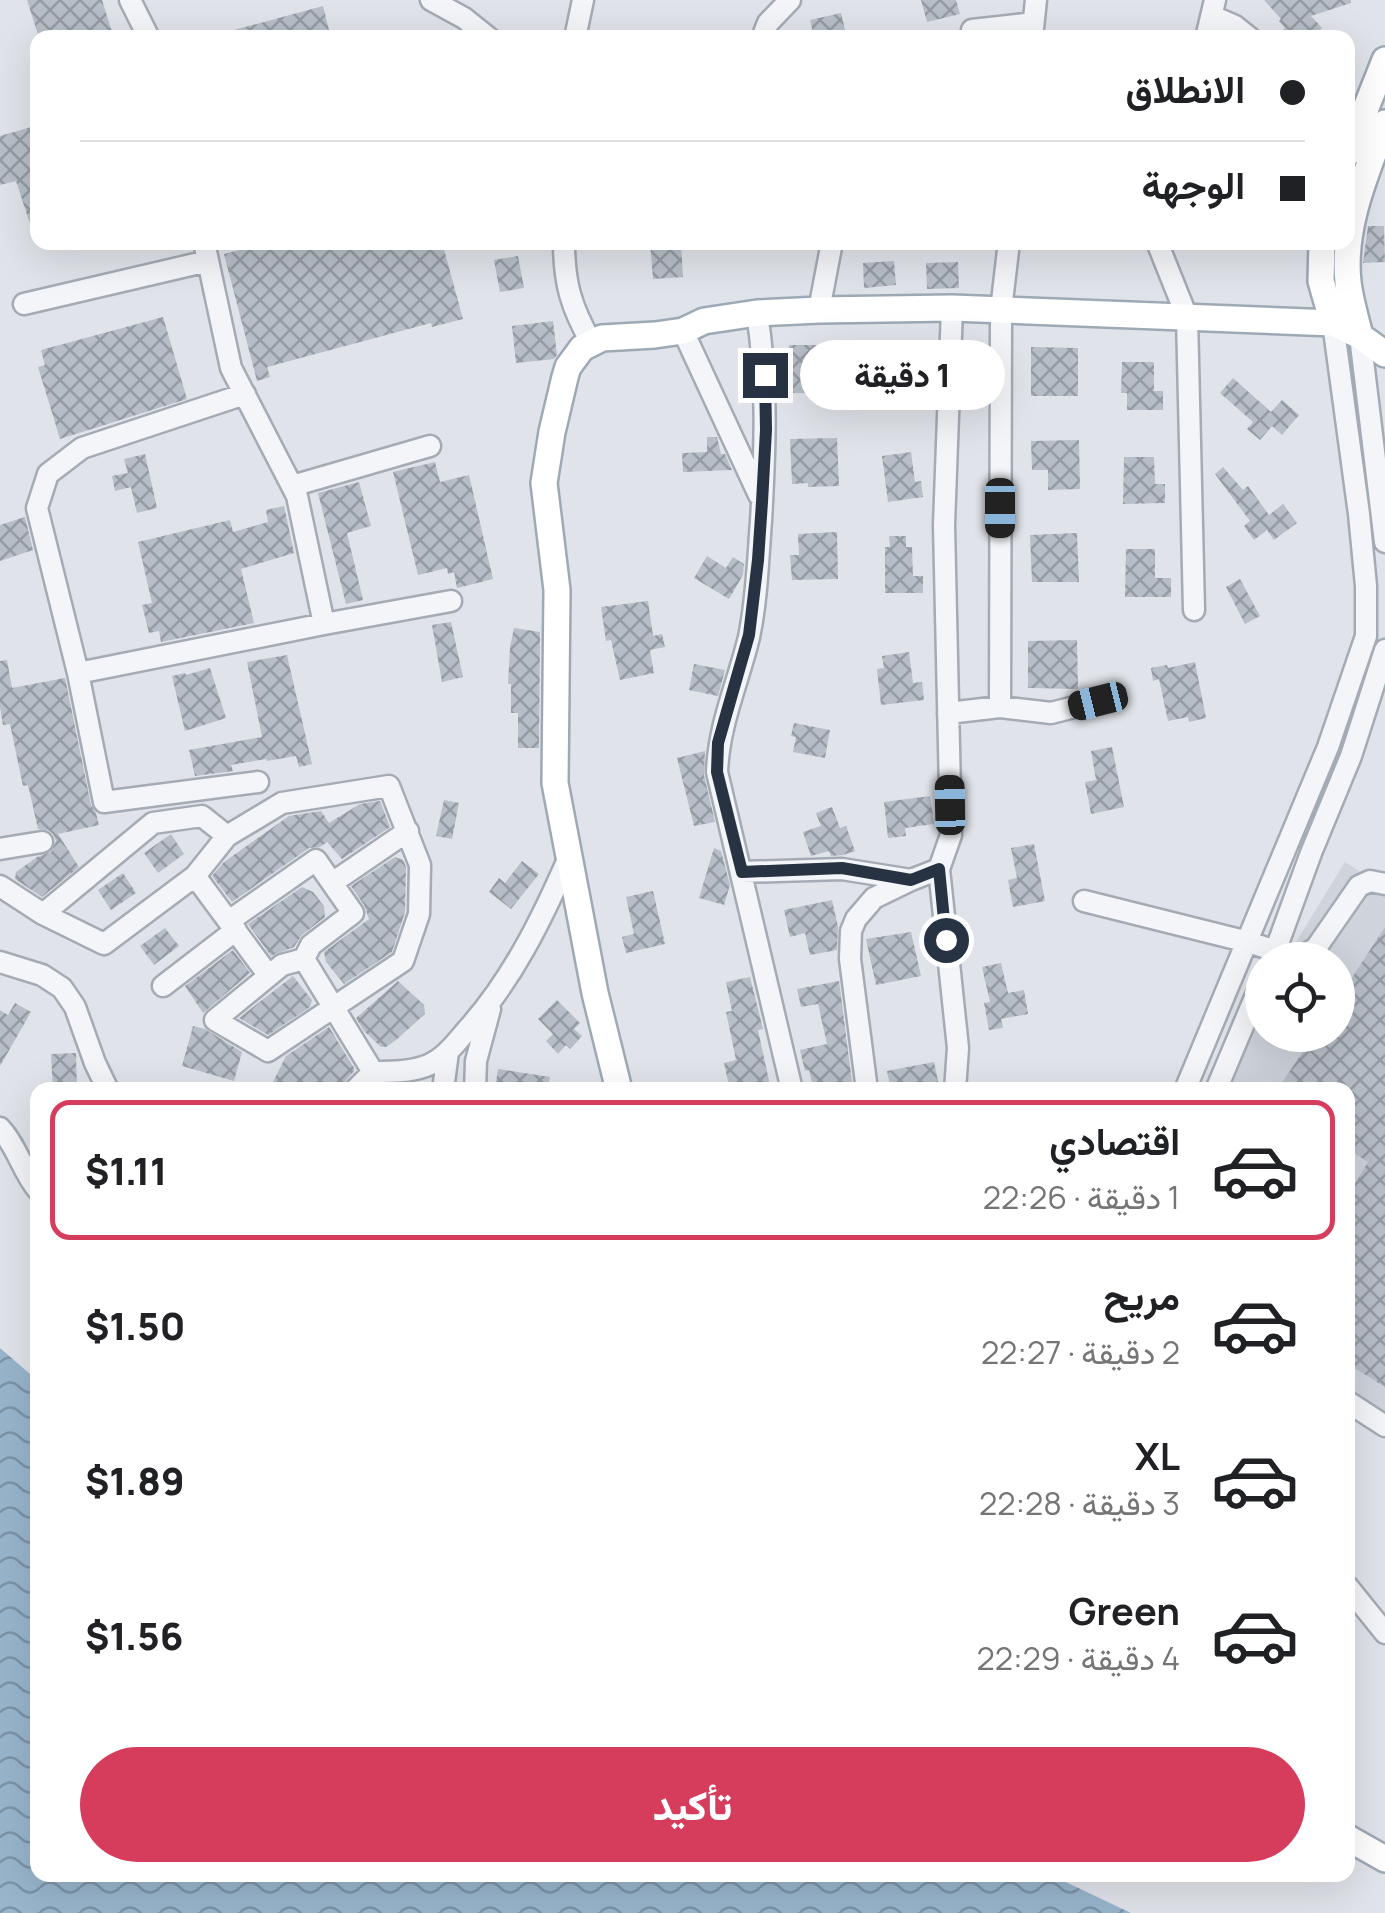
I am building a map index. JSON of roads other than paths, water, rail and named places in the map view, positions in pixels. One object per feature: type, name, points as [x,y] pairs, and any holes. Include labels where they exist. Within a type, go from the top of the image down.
[{"type":"main road","points":[[1355,135],[1385,60]]},
{"type":"main road","points":[[1355,210],[1385,123]]},
{"type":"main road","points":[[1322,250],[1321,281],[1332,323]]},
{"type":"main road","points":[[1349,250],[1348,281],[1360,336]]},
{"type":"main road","points":[[617,1082],[595,993],[555,783],[556,590],[544,483],[568,366],[582,348],[613,336],[683,331],[704,320],[757,313],[952,308],[1332,323],[1385,354]]},
{"type":"main road","points":[[1355,1842],[1385,1859]]},
{"type":"street","points":[[130,0],[145,30]]},
{"type":"street","points":[[431,0],[479,30]]},
{"type":"street","points":[[577,30],[584,0]]},
{"type":"street","points":[[765,30],[790,0]]},
{"type":"street","points":[[972,30],[1032,30],[1036,0]]},
{"type":"street","points":[[1214,8],[1240,30]]},
{"type":"street","points":[[564,250],[564,276],[570,300],[591,342]]},
{"type":"street","points":[[819,310],[830,250]]},
{"type":"street","points":[[1000,707],[1001,310],[1008,250]]},
{"type":"street","points":[[1160,250],[1187,317],[1194,610]]},
{"type":"street","points":[[24,304],[206,252],[231,368],[298,496],[324,624]]},
{"type":"street","points":[[952,308],[944,526],[951,835],[939,869],[958,1048],[956,1082]]},
{"type":"street","points":[[757,313],[766,402],[758,560],[749,635],[718,743],[717,772],[790,1082]]},
{"type":"street","points":[[1084,901],[1248,942],[1328,747],[1366,636],[1359,514],[1332,323]]},
{"type":"street","points":[[683,331],[762,502]]},
{"type":"street","points":[[1360,336],[1385,542]]},
{"type":"street","points":[[244,394],[82,448],[48,474],[38,508],[104,802],[258,782]]},
{"type":"street","points":[[292,486],[430,446]]},
{"type":"street","points":[[78,674],[451,601]]},
{"type":"street","points":[[1279,942],[1350,756],[1385,650]]},
{"type":"street","points":[[948,713],[1000,707],[1051,713],[1098,701]]},
{"type":"street","points":[[0,886],[43,914],[104,944],[195,876],[227,836],[282,803],[388,786],[420,865],[419,914],[403,961],[268,1051],[215,1020],[282,965],[304,959],[311,945],[353,913],[316,860],[163,986]]},
{"type":"street","points":[[43,914],[152,823],[202,816],[227,836]]},
{"type":"street","points":[[332,883],[408,831]]},
{"type":"street","points":[[0,849],[42,842]]},
{"type":"street","points":[[363,1082],[373,1072],[400,1072],[428,1065],[448,1052],[492,1003],[542,919],[569,857]]},
{"type":"street","points":[[742,872],[842,868],[911,880]]},
{"type":"street","points":[[866,1082],[850,959],[851,932],[856,919],[874,898],[939,869]]},
{"type":"street","points":[[195,876],[269,976]]},
{"type":"street","points":[[1320,942],[1355,890],[1364,882],[1382,878]]},
{"type":"street","points":[[1188,1082],[1245,949]]},
{"type":"street","points":[[304,959],[373,1072]]},
{"type":"street","points":[[0,962],[42,975],[62,988],[74,1007],[104,1082]]},
{"type":"street","points":[[475,1082],[476,1062],[492,1003]]},
{"type":"street","points":[[1216,1017],[1243,1027]]},
{"type":"street","points":[[1219,1082],[1245,1022]]},
{"type":"street","points":[[444,1082],[448,1052]]},
{"type":"street","points":[[0,1128],[30,1180]]},
{"type":"street","points":[[1355,1407],[1385,1426]]},
{"type":"street","points":[[1355,1595],[1385,1633]]},
{"type":"water","points":[[0,1348],[30,1374],[30,1882],[1066,1882],[1131,1913],[0,1913]]}]
